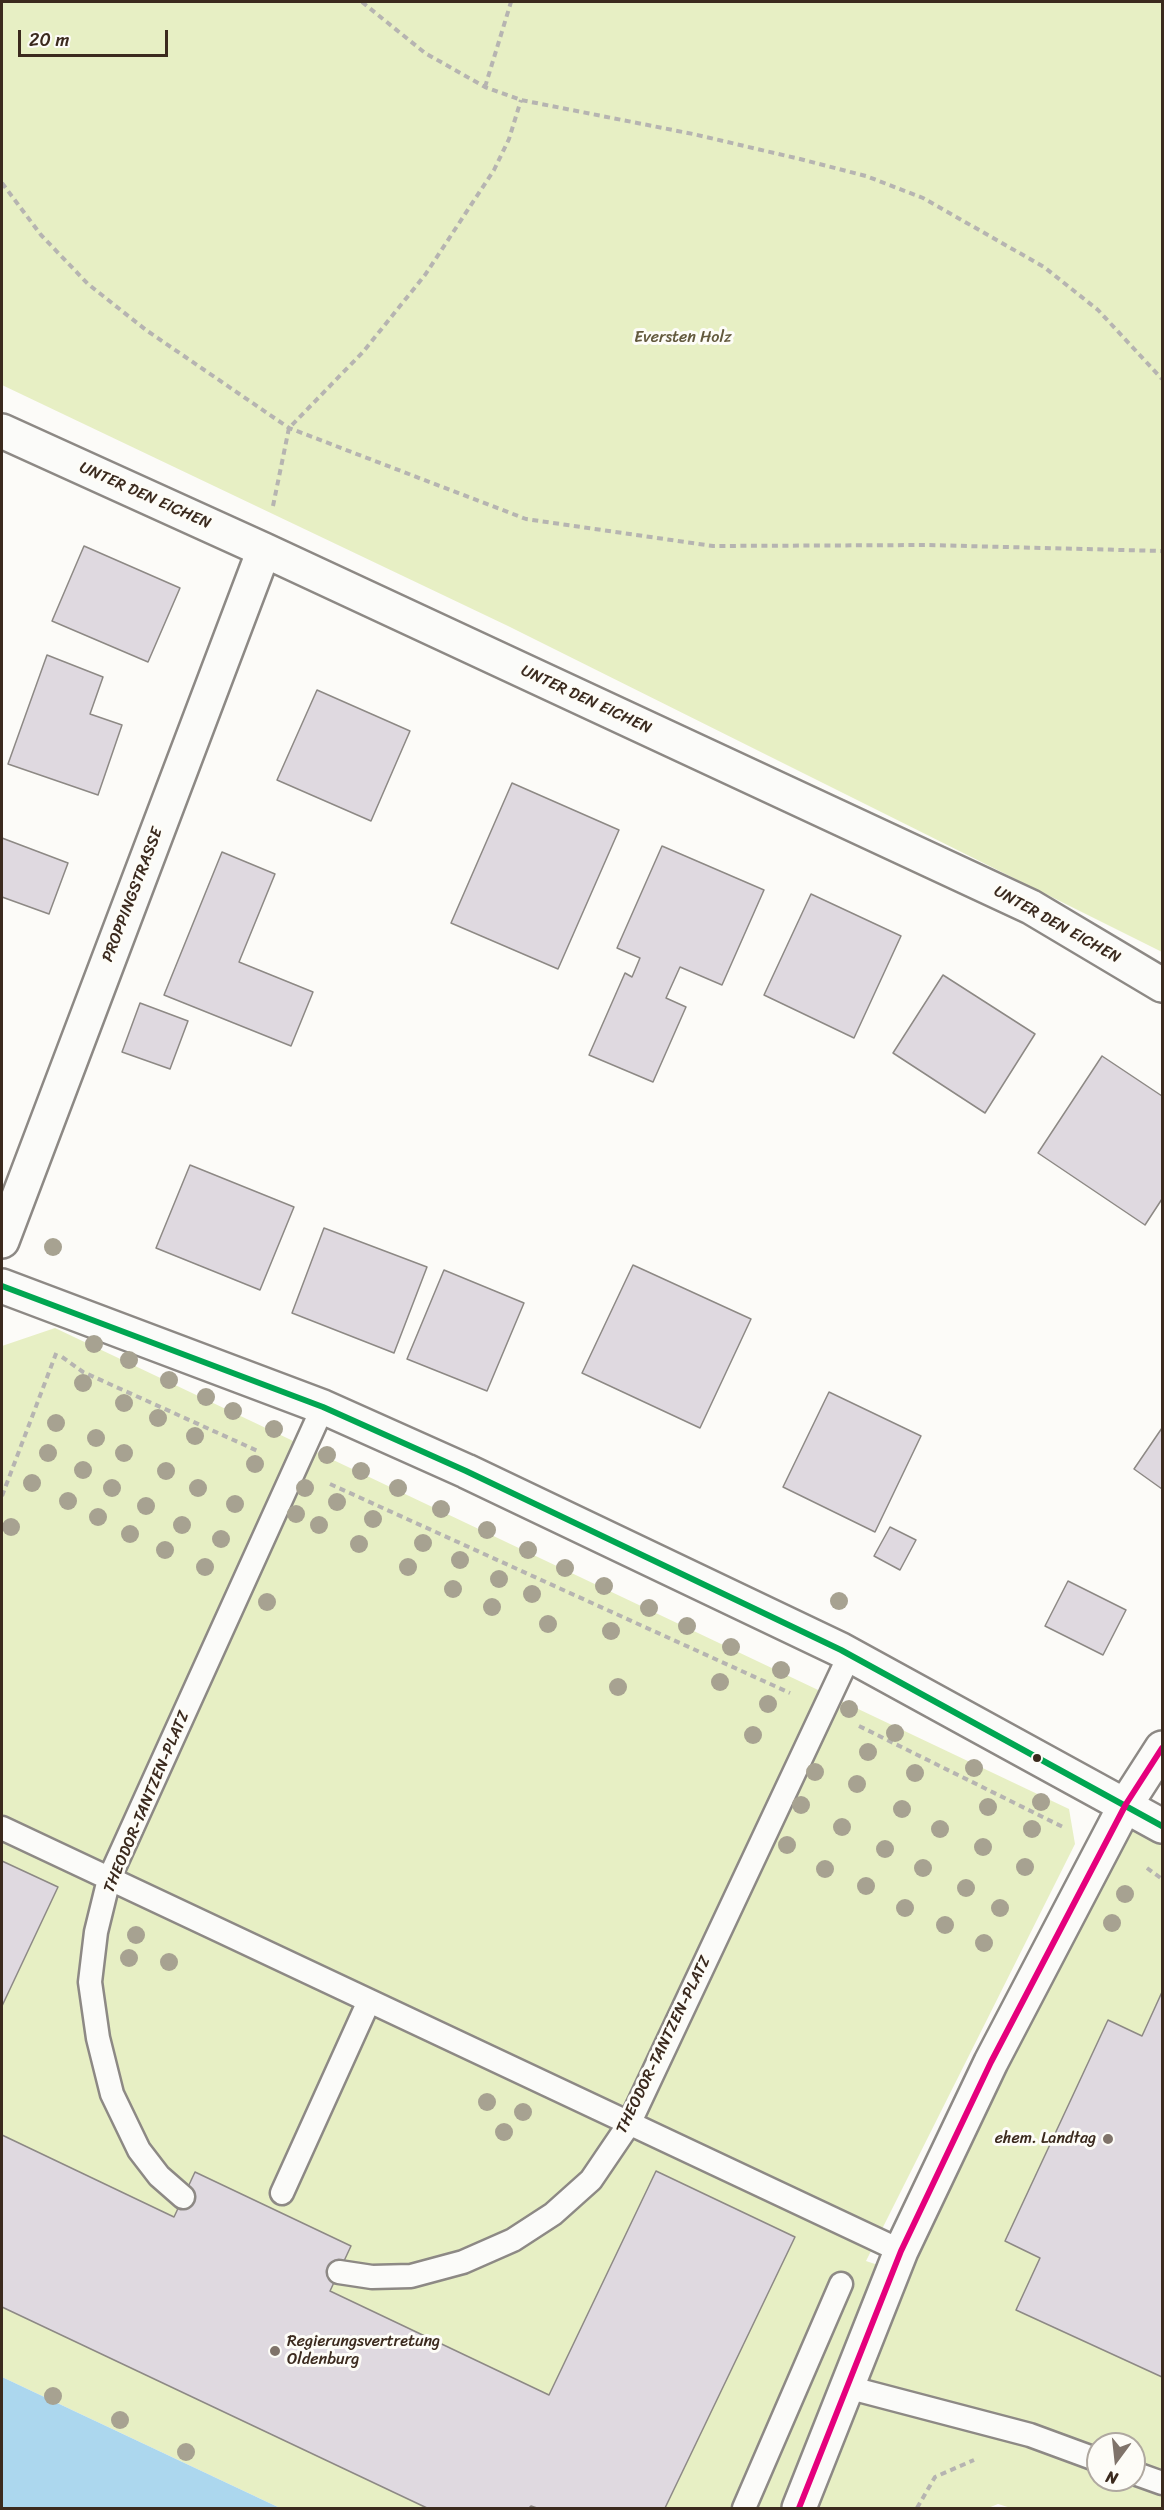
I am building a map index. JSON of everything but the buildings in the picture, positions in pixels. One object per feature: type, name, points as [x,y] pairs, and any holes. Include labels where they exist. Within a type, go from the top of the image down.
[{"type":"street","name":"UNTER DEN EICHEN","points":[[2,431],[264,550],[1031,907],[1162,985]]},
{"type":"street","name":"PROPPINGSTRASSE","points":[[2,1241],[264,550]]},
{"type":"street","points":[[2,1286],[323,1407],[658,1561],[850,1654],[1162,1826]]},
{"type":"street","points":[[799,2508],[902,2251],[992,2062],[1125,1804],[1162,1748]]},
{"type":"lane","name":"THEODOR-TANTZEN-PLATZ","points":[[183,2197],[159,2176],[139,2150],[112,2094],[98,2038],[90,1982],[96,1932],[110,1879],[323,1407]]},
{"type":"lane","name":"THEODOR-TANTZEN-PLATZ","points":[[339,2272],[372,2277],[411,2276],[462,2262],[513,2240],[553,2214],[591,2180],[629,2124],[822,1708],[850,1654]]},
{"type":"lane","points":[[2,1828],[902,2251]]},
{"type":"lane","points":[[282,2193],[369,2001]]},
{"type":"lane","points":[[744,2508],[841,2284]]},
{"type":"lane","points":[[847,2387],[1030,2435],[1086,2456]]},
{"type":"lane","points":[[1146,2477],[1162,2483]]},
{"type":"path","points":[[363,2],[425,53],[485,87],[521,100],[693,134],[800,159],[866,176],[923,198],[1044,267],[1098,310],[1162,379]]},
{"type":"path","points":[[485,87],[511,2]]},
{"type":"path","points":[[264,550],[289,428],[363,352],[431,266],[494,170],[509,139],[521,100]]},
{"type":"path","points":[[2,183],[41,235],[88,284],[146,330],[289,428],[526,519],[714,546],[927,545],[1162,551]]},
{"type":"path","points":[[2,1496],[57,1353],[83,1372],[822,1708],[1061,1827],[1104,1844]]},
{"type":"path","points":[[917,2508],[936,2477],[1030,2435]]},
{"type":"green space","name":"Eversten Holz","points":[[2,2],[1162,2],[1162,952],[508,626],[2,385]]},
{"type":"green space","points":[[55,1328],[1069,1809],[1075,1844],[866,2261],[893,2270],[1126,1804],[1162,1826],[1162,2508],[1011,2508],[998,2504],[988,2508],[665,2508],[794,2237],[656,2171],[549,2395],[2,2135],[2,2006],[58,1887],[2,1861],[2,1346]]},
{"type":"green space","points":[[2,2307],[427,2508],[280,2508],[2,2377]]},
{"type":"water","points":[[2,2377],[280,2508],[2,2508]]},
{"type":"transit line","points":[[2,1286],[323,1407],[466,1471],[841,1650],[1162,1826]]},
{"type":"transit line","points":[[799,2508],[901,2251],[991,2062],[1126,1804],[1162,1748]]},
{"type":"place","name":"ehem. Landtag","points":[[1108,2139]]},
{"type":"place","name":"Regierungsvertretung Oldenburg","points":[[275,2351]]}]
